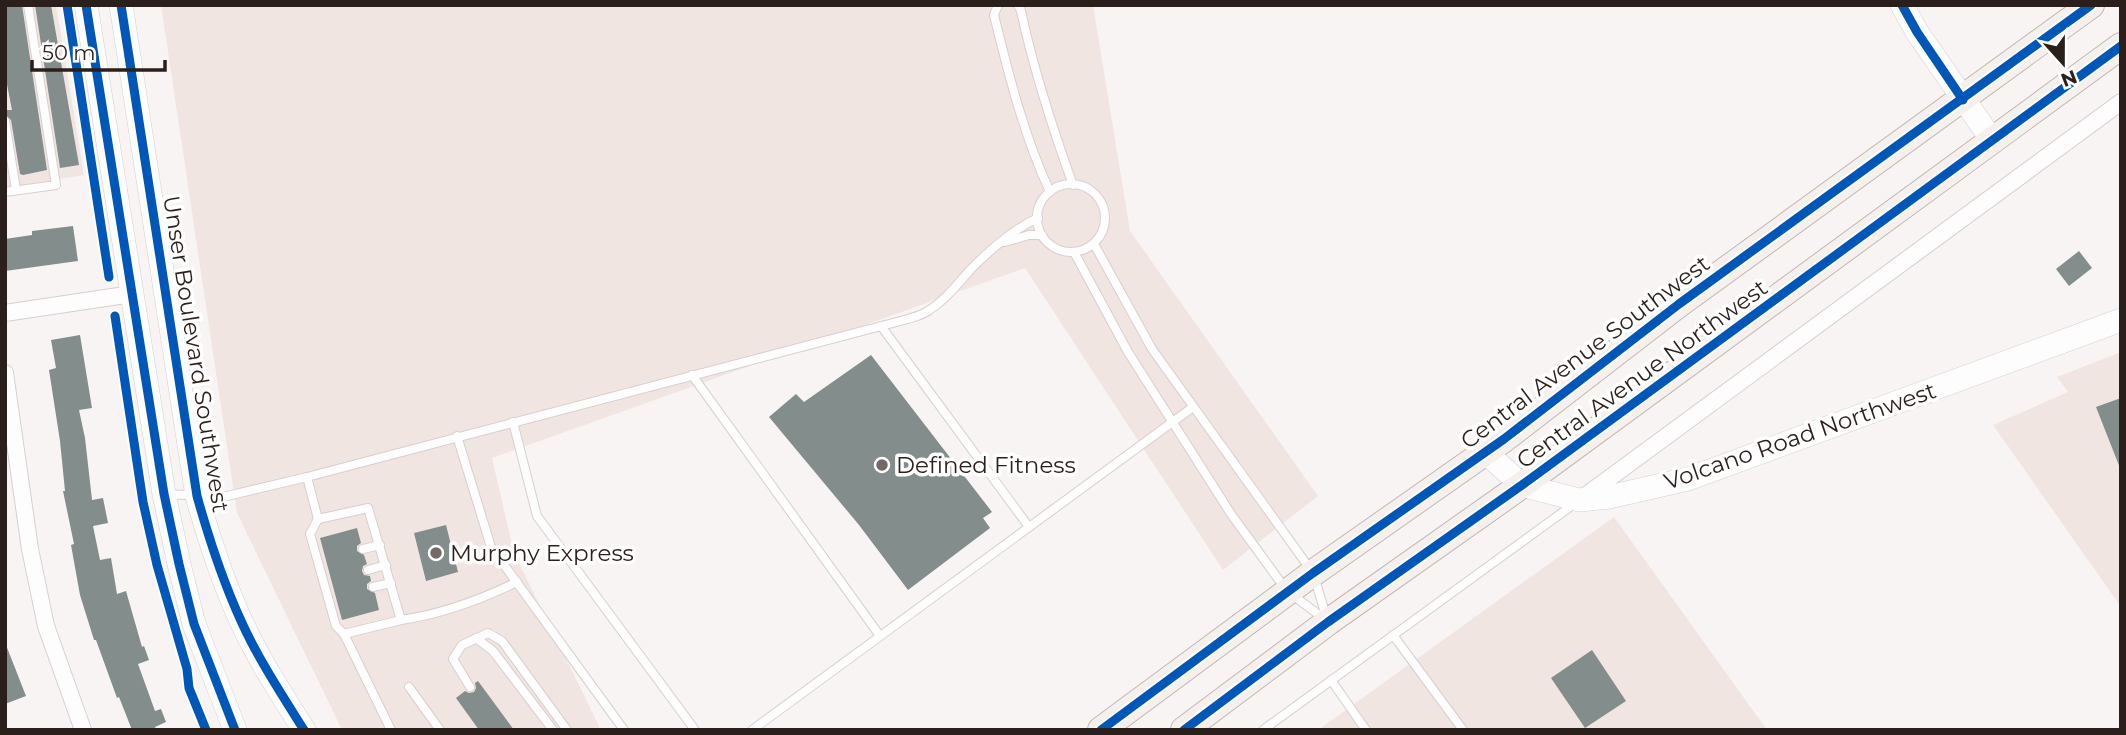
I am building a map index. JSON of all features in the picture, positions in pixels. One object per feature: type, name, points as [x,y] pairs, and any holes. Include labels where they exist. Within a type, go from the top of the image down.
[{"type":"main road","points":[[86,5],[164,494],[178,564],[194,624],[235,730]]},
{"type":"main road","name":"Unser Boulevard Southwest","points":[[121,5],[197,496],[219,568],[242,623],[267,671],[304,730]]},
{"type":"main road","points":[[1902,5],[1917,32],[1992,140]]},
{"type":"main road","name":"Central Avenue Southwest","points":[[1101,730],[1313,572],[1485,452],[1679,304],[2091,5]]},
{"type":"main road","name":"Central Avenue Northwest","points":[[1184,730],[1328,622],[1522,485],[2121,46]]},
{"type":"main road","name":"Volcano Road Northwest","points":[[1485,452],[1522,485],[1579,500],[1609,497],[1688,479],[2121,320]]},
{"type":"street","points":[[1579,500],[2121,102]]},
{"type":"street","points":[[5,313],[132,294]]},
{"type":"street","points":[[5,373],[30,548],[46,626],[61,675],[83,730]]},
{"type":"lane","points":[[5,192],[56,185],[28,5]]},
{"type":"lane","points":[[998,5],[994,15],[1014,95],[1032,153],[1050,192]]},
{"type":"lane","points":[[1017,5],[1021,11],[1051,125],[1073,185]]},
{"type":"lane","points":[[5,121],[16,190]]},
{"type":"lane","points":[[1065,185],[1073,185],[1094,193],[1105,212],[1101,235],[1094,244],[1074,252],[1055,248],[1042,235],[1038,218],[1039,208],[1050,192],[1065,185]]},
{"type":"lane","points":[[164,494],[223,497],[307,477],[927,312],[950,294],[973,267],[999,244],[1022,225],[1038,218]]},
{"type":"lane","points":[[999,244],[1029,235],[1042,235]]},
{"type":"lane","points":[[1094,244],[1152,349],[1313,572],[1328,622]]},
{"type":"lane","points":[[1074,252],[1128,352],[1231,514],[1287,591],[1328,622]]},
{"type":"lane","points":[[881,326],[1029,527]]},
{"type":"lane","points":[[692,375],[880,636]]},
{"type":"lane","points":[[752,730],[1193,407]]},
{"type":"lane","points":[[513,422],[537,516],[695,730]]},
{"type":"lane","points":[[457,436],[491,548],[620,729]]},
{"type":"lane","points":[[307,477],[318,519],[310,534],[332,600],[335,626],[344,634],[391,730]]},
{"type":"lane","points":[[1263,730],[1579,500]]},
{"type":"lane","points":[[318,519],[368,508],[401,620]]},
{"type":"lane","points":[[363,550],[380,545]]},
{"type":"lane","points":[[368,570],[386,565]]},
{"type":"lane","points":[[344,634],[478,600],[517,582]]},
{"type":"lane","points":[[373,587],[391,583]]},
{"type":"lane","points":[[470,687],[453,659],[462,645],[488,633],[502,641],[567,730]]},
{"type":"lane","points":[[1393,635],[1463,730]]},
{"type":"lane","points":[[476,638],[493,651],[553,730]]},
{"type":"lane","points":[[1331,680],[1366,730]]},
{"type":"lane","points":[[409,687],[440,730]]},
{"type":"shaded area","points":[[5,5],[56,5],[84,175],[5,188]]},
{"type":"shaded area","points":[[161,5],[1093,5],[1130,231],[1318,496],[1223,570],[1025,268],[492,458],[514,553],[601,730],[342,730],[237,513]]},
{"type":"shaded area","points":[[2121,352],[2121,607],[1993,425],[2068,392],[2057,377]]},
{"type":"shaded area","points":[[1614,517],[1767,730],[1318,730]]},
{"type":"building","points":[[5,5],[22,5],[47,170],[23,175],[20,174],[11,120],[5,115],[5,110],[12,110],[5,74]]},
{"type":"building","points":[[35,5],[51,5],[79,165],[60,168]]},
{"type":"building","points":[[73,226],[78,261],[5,271],[5,239],[32,235],[32,231]]},
{"type":"building","points":[[2079,251],[2092,268],[2069,286],[2056,269]]},
{"type":"building","points":[[80,335],[92,408],[79,410],[92,500],[103,498],[108,523],[93,526],[100,560],[111,558],[117,594],[126,591],[142,647],[144,646],[149,660],[138,664],[155,711],[161,709],[166,722],[155,727],[156,730],[132,730],[94,640],[80,595],[71,545],[74,544],[63,491],[60,441],[49,370],[56,368],[51,340]]},
{"type":"building","name":"Defined Fitness","points":[[871,355],[992,512],[983,518],[990,528],[908,590],[859,525],[769,417],[796,394],[804,402]]},
{"type":"building","points":[[2121,398],[2121,468],[2120,468],[2096,407]]},
{"type":"building","name":"Murphy Express","points":[[446,525],[458,572],[426,581],[414,533]]},
{"type":"building","points":[[357,528],[361,543],[357,546],[357,551],[364,555],[367,564],[362,571],[364,575],[370,576],[367,589],[375,593],[379,610],[342,620],[320,538]]},
{"type":"building","points":[[5,646],[26,696],[5,704]]},
{"type":"building","points":[[1592,650],[1626,701],[1585,728],[1551,678]]},
{"type":"building","points":[[478,681],[514,730],[479,730],[456,698],[465,691],[474,692],[475,683]]},
{"type":"cycle path","points":[[67,5],[109,277]]},
{"type":"cycle path","points":[[86,5],[164,494],[194,624],[235,730]]},
{"type":"cycle path","points":[[121,5],[197,496],[217,560],[242,623],[263,664],[304,730]]},
{"type":"cycle path","points":[[1902,5],[1963,100]]},
{"type":"cycle path","points":[[1101,730],[1313,573],[1504,439],[1679,304],[2091,5]]},
{"type":"cycle path","points":[[1184,730],[1328,622],[1522,485],[2121,46]]},
{"type":"cycle path","points":[[115,316],[143,502],[157,565],[187,669],[189,688],[206,730]]},
{"type":"place","name":"Defined Fitness","points":[[882,465]]},
{"type":"place","name":"Murphy Express","points":[[436,553]]}]
